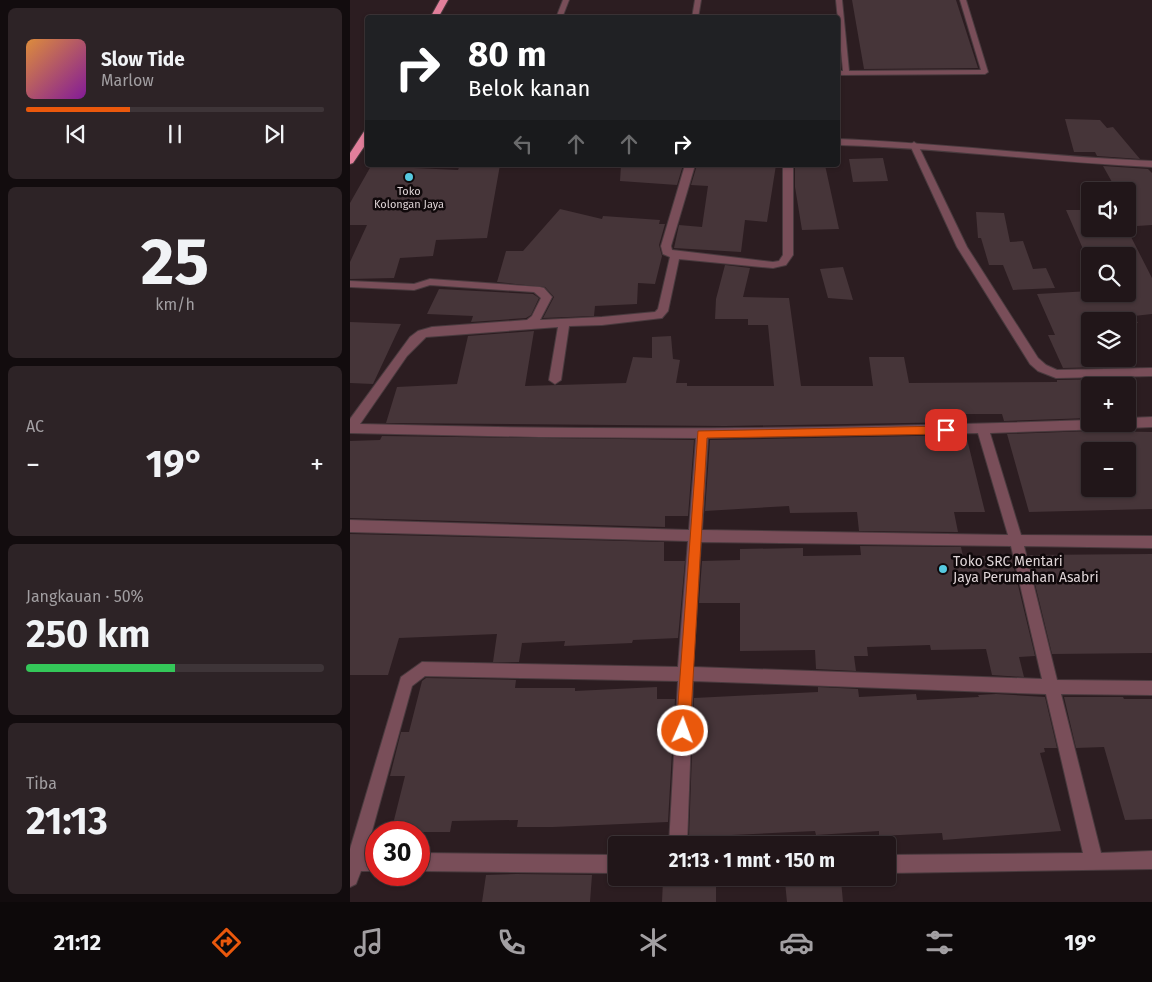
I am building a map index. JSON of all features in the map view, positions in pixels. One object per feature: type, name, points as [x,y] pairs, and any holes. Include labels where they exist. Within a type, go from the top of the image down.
[{"type":"highway","points":[[436,15],[444,0]]},
{"type":"highway","points":[[350,162],[365,138]]},
{"type":"street","points":[[840,142],[914,145],[1077,160],[1152,164]]},
{"type":"street","points":[[914,145],[962,247],[1034,361],[1042,368],[1056,374],[1152,372]]},
{"type":"street","points":[[689,167],[666,246],[667,252],[675,255],[774,265],[782,263],[788,255],[788,167]]},
{"type":"street","points":[[350,428],[403,353],[422,334],[432,331],[658,315],[663,311],[675,255]]},
{"type":"street","points":[[350,284],[414,286],[430,282],[540,290],[547,297],[536,318],[530,324]]},
{"type":"street","points":[[555,380],[564,322]]},
{"type":"street","points":[[1136,423],[1152,422]]},
{"type":"street","points":[[350,428],[434,431],[702,434],[983,429],[1081,425]]},
{"type":"street","points":[[983,429],[1016,540],[1094,862]]},
{"type":"street","points":[[678,836],[685,674],[702,434]]},
{"type":"street","points":[[350,526],[695,536],[1152,542]]},
{"type":"street","points":[[353,870],[406,682],[422,669],[685,674],[1051,687],[1152,688]]},
{"type":"street","points":[[896,864],[1152,860]]},
{"type":"street","points":[[430,862],[608,864]]},
{"type":"street","points":[[353,870],[365,866]]},
{"type":"lane","points":[[560,15],[566,0]]},
{"type":"lane","points":[[696,15],[698,0]]},
{"type":"lane","points":[[839,0],[846,73]]},
{"type":"lane","points":[[840,73],[985,72],[963,0]]},
{"type":"building","points":[[852,0],[956,0],[978,68],[864,69]]},
{"type":"building","points":[[1065,119],[1100,120],[1107,128],[1113,127],[1140,159],[1097,156],[1095,152],[1074,152]]},
{"type":"building","points":[[883,158],[888,181],[853,182],[849,159]]},
{"type":"building","points":[[1103,166],[1148,169],[1152,173],[1152,225],[1137,226],[1136,224],[1136,182],[1112,182]]},
{"type":"building","points":[[370,167],[458,170],[459,167],[500,167],[487,238],[436,240],[433,256],[400,258],[394,278],[350,279],[350,262],[367,225],[350,225],[350,203]]},
{"type":"building","points":[[621,167],[682,167],[677,185],[620,181]]},
{"type":"building","points":[[696,167],[776,167],[767,222],[745,220],[741,252],[674,248],[679,225],[702,227],[708,186],[691,185]]},
{"type":"building","points":[[795,167],[825,167],[839,229],[802,230],[795,187]]},
{"type":"building","points":[[560,209],[602,219],[603,216],[660,220],[659,224],[665,224],[659,245],[662,256],[655,284],[638,283],[637,304],[595,306],[594,316],[543,318],[554,297],[545,287],[497,282],[506,251],[523,251]]},
{"type":"building","points":[[1066,210],[1081,210],[1081,237],[1131,237],[1152,278],[1152,314],[1136,316],[1136,312],[1081,312],[1081,367],[1105,367],[1063,368],[1048,335],[1055,335],[1037,294],[1081,292],[1081,302],[1136,302],[1136,247],[1082,247]]},
{"type":"building","points":[[976,212],[1004,213],[1010,242],[1023,241],[1033,269],[1046,268],[1055,288],[1013,290],[1003,265],[989,265],[981,238],[978,238]]},
{"type":"building","points":[[725,265],[750,268],[743,297],[789,298],[801,386],[873,386],[869,357],[904,357],[909,383],[1057,382],[1057,380],[1081,380],[1081,418],[1004,421],[1002,414],[962,414],[963,422],[725,426],[386,423],[397,387],[457,384],[468,336],[534,331],[525,386],[626,383],[633,357],[652,358],[652,337],[671,336],[673,359],[680,360],[676,383],[687,383],[687,386],[774,386],[768,325],[748,325],[748,319],[715,319],[716,299]]},
{"type":"building","points":[[843,267],[853,300],[828,298],[820,269]]},
{"type":"building","points":[[439,289],[533,294],[539,298],[531,315],[526,318],[471,322],[473,316],[427,314]]},
{"type":"building","points":[[350,322],[401,324],[373,384],[350,383]]},
{"type":"building","points":[[1081,431],[1152,432],[1152,509],[1029,512],[1007,434]]},
{"type":"building","points":[[966,435],[985,512],[954,512],[958,532],[859,531],[857,512],[790,513],[789,506],[705,511],[710,440]]},
{"type":"building","points":[[382,436],[694,440],[688,516],[665,516],[665,527],[350,518],[350,441],[380,440]]},
{"type":"building","points":[[350,534],[664,542],[664,561],[685,561],[678,638],[633,640],[632,643],[564,646],[565,641],[522,643],[519,662],[493,662],[497,634],[399,638],[388,675],[350,675]]},
{"type":"building","points":[[860,546],[961,547],[963,556],[1011,556],[1035,656],[1019,657],[1024,677],[992,675],[986,649],[931,650],[930,645],[867,647],[868,656],[854,656],[856,671],[816,669],[815,650],[740,651],[740,603],[699,603],[702,561],[740,560],[740,549],[803,548],[803,556],[861,555]]},
{"type":"building","points":[[1152,554],[1152,653],[1052,654],[1028,555]]},
{"type":"building","points":[[426,678],[516,680],[515,688],[575,688],[575,691],[657,687],[657,699],[675,699],[668,822],[517,827],[518,820],[452,821],[450,832],[430,832],[430,821],[394,821],[405,776],[390,776],[401,732],[409,732],[422,681]]},
{"type":"building","points":[[818,687],[858,689],[859,697],[916,694],[917,700],[979,697],[978,695],[996,694],[1045,697],[1057,748],[1044,748],[1045,752],[1040,753],[1061,831],[943,840],[942,833],[879,836],[879,831],[816,835],[815,831],[689,836],[694,698],[818,692]]},
{"type":"building","points":[[1064,697],[1152,699],[1152,819],[1125,820],[1104,747],[1076,748]]},
{"type":"building","points":[[486,875],[592,875],[590,902],[482,902]]},
{"type":"building","points":[[663,886],[716,886],[716,902],[662,902]]},
{"type":"building","points":[[785,886],[842,886],[843,902],[787,902]]},
{"type":"place","name":"Toko Kolongan Jaya","points":[[409,177]]},
{"type":"place","name":"Toko SRC Mentari Jaya Perumahan Asabri","points":[[943,569]]},
{"type":"route","points":[[683,731],[702,434],[946,430]]}]
